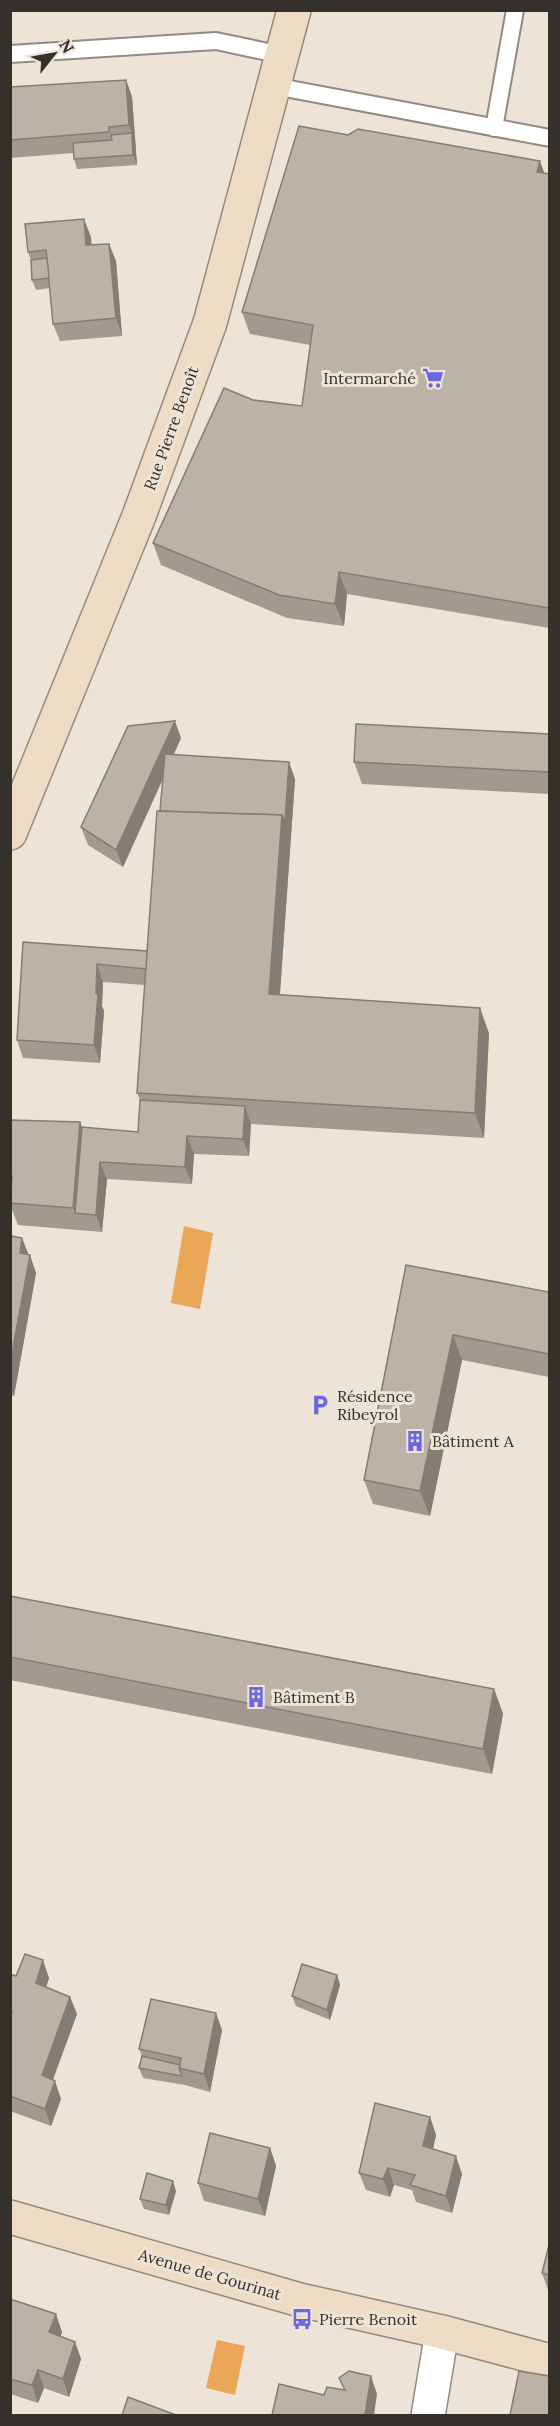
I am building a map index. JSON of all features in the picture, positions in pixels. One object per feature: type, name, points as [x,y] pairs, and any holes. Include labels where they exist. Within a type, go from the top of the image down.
[{"type":"street","name":"Rue Pierre Benoît","points":[[10,833],[140,516],[210,323],[294,10]]},
{"type":"street","name":"Avenue de Gourinat","points":[[10,2217],[300,2300],[442,2332],[549,2361]]},
{"type":"street","points":[[428,2415],[442,2332]]},
{"type":"lane","points":[[494,128],[515,10]]},
{"type":"lane","points":[[10,54],[216,41],[278,70],[494,128],[549,138]]},
{"type":"shaded area","points":[[184,1226],[213,1233],[200,1309],[171,1303]]},
{"type":"shaded area","points":[[217,2340],[245,2346],[235,2395],[206,2388]]},
{"type":"building","points":[[126,80],[129,125],[109,127],[109,132],[10,140],[10,87]]},
{"type":"building","name":"Intermarché","points":[[299,126],[348,135],[358,129],[540,161],[537,172],[549,174],[549,608],[339,572],[335,604],[279,595],[153,543],[224,388],[253,400],[302,406],[313,325],[242,312]]},
{"type":"building","points":[[132,133],[133,155],[74,159],[73,143],[112,140],[111,135]]},
{"type":"building","points":[[84,219],[86,245],[109,244],[116,318],[53,324],[46,250],[28,252],[25,224]]},
{"type":"building","points":[[47,258],[49,278],[32,280],[31,260]]},
{"type":"building","points":[[175,721],[116,850],[81,827],[128,726]]},
{"type":"building","points":[[356,724],[549,734],[549,772],[354,762]]},
{"type":"building","points":[[165,754],[289,762],[285,822],[282,815],[160,811]]},
{"type":"building","points":[[157,811],[282,815],[269,994],[480,1008],[475,1113],[137,1093]]},
{"type":"building","points":[[23,942],[147,951],[146,969],[97,964],[96,993],[98,994],[94,1045],[17,1040]]},
{"type":"building","points":[[140,1100],[245,1106],[243,1139],[187,1136],[185,1167],[100,1162],[96,1215],[75,1213],[82,1127],[138,1132]]},
{"type":"building","points":[[10,1120],[80,1122],[73,1208],[10,1203],[12,1176],[10,1176]]},
{"type":"building","points":[[12,1236],[22,1238],[20,1253],[30,1255],[10,1364],[10,1245]]},
{"type":"building","name":"Bâtiment A","points":[[406,1265],[549,1292],[549,1354],[453,1335],[420,1491],[364,1480]]},
{"type":"building","name":"Bâtiment B","points":[[10,1596],[494,1689],[483,1749],[10,1657]]},
{"type":"building","points":[[25,1954],[43,1960],[36,1983],[70,1997],[42,2075],[55,2081],[45,2109],[10,2096],[10,2017],[12,2012],[10,2011],[10,1974],[16,1976]]},
{"type":"building","points":[[302,1964],[337,1975],[327,2010],[292,1996]]},
{"type":"building","points":[[151,1999],[216,2013],[204,2074],[179,2068],[181,2058],[139,2049]]},
{"type":"building","points":[[142,2056],[180,2065],[182,2076],[139,2068]]},
{"type":"building","points":[[375,2103],[430,2117],[423,2146],[456,2156],[446,2196],[410,2185],[415,2175],[388,2168],[383,2179],[359,2173]]},
{"type":"building","points":[[210,2133],[270,2148],[258,2199],[198,2183]]},
{"type":"building","points":[[147,2173],[173,2181],[166,2205],[140,2199]]},
{"type":"building","points":[[549,2245],[549,2275],[542,2273]]},
{"type":"building","points":[[10,2299],[56,2314],[49,2332],[75,2342],[63,2379],[38,2370],[32,2385],[10,2379]]},
{"type":"building","points":[[349,2371],[371,2376],[365,2415],[272,2415],[279,2384],[324,2395],[327,2387],[345,2390],[339,2378]]},
{"type":"building","points":[[519,2371],[549,2376],[549,2415],[510,2415]]},
{"type":"building","points":[[128,2397],[176,2415],[122,2415]]},
{"type":"place","name":"Intermarché","points":[[433,378]]},
{"type":"place","name":"Résidence Ribeyrol","points":[[320,1405]]},
{"type":"place","name":"Bâtiment A","points":[[415,1441]]},
{"type":"place","name":"Bâtiment B","points":[[256,1697]]},
{"type":"place","name":"Pierre Benoit","points":[[302,2319]]}]
